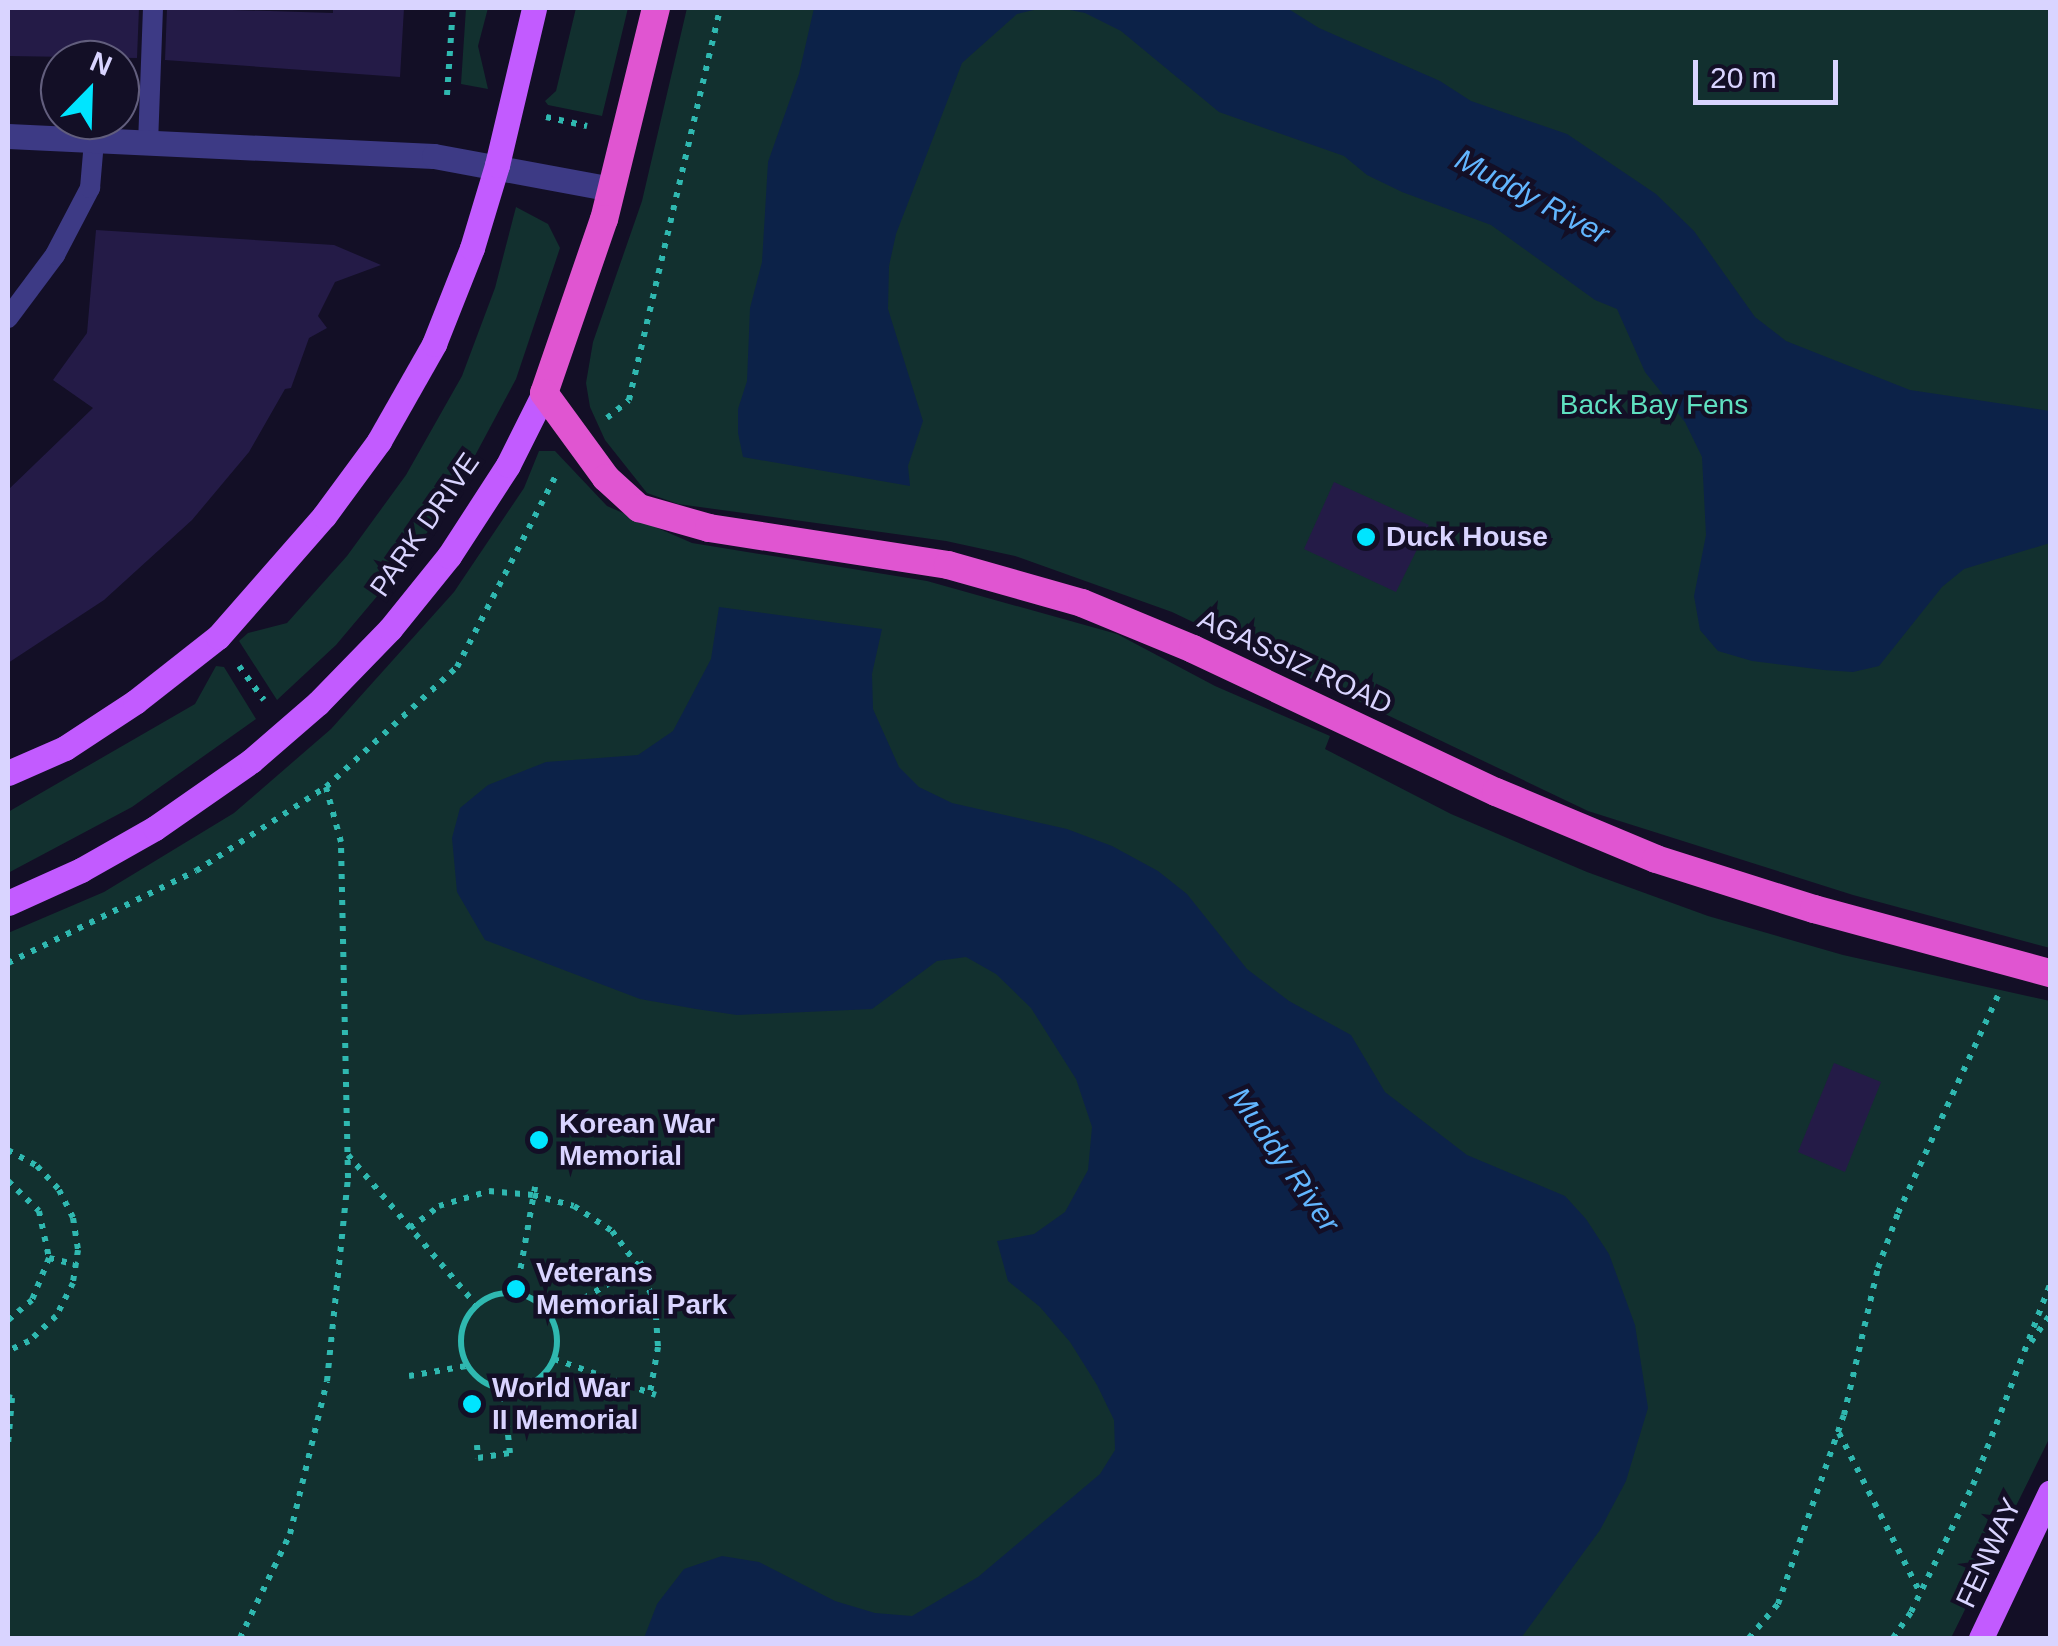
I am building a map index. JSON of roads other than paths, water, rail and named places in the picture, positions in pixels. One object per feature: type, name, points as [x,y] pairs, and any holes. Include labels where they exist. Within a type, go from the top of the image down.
[{"type":"highway","name":"PARK DRIVE","points":[[544,392],[574,314],[612,189],[656,8]]},
{"type":"highway","name":"AGASSIZ ROAD","points":[[544,392],[606,478],[627,499],[654,515],[709,528],[936,563],[1070,599],[1134,622],[1512,800],[1639,852],[1768,896],[2050,973]]},
{"type":"main road","points":[[8,773],[79,739],[218,637],[324,516],[380,441],[434,344],[472,248],[497,166],[534,8]]},
{"type":"main road","name":"PARK DRIVE","points":[[8,903],[81,870],[154,828],[251,762],[318,703],[390,629],[449,556],[508,465],[544,392]]},
{"type":"main road","name":"FENWAY","points":[[1981,1638],[2050,1493]]},
{"type":"street","points":[[8,136],[434,156],[612,189]]},
{"type":"lane","points":[[148,144],[154,8]]},
{"type":"lane","points":[[8,318],[55,254],[90,188],[94,141]]},
{"type":"water","points":[[814,8],[1042,8],[1017,14],[962,63],[896,234],[889,266],[888,309],[923,421],[908,466],[910,486],[743,457],[738,433],[738,409],[747,381],[750,308],[762,262],[768,162],[799,74]]},
{"type":"water","name":"Muddy River","points":[[1060,8],[1287,8],[1319,28],[1440,81],[1471,101],[1567,134],[1656,194],[1694,231],[1755,317],[1786,341],[1910,390],[2050,411],[2050,543],[1964,569],[1942,587],[1879,666],[1853,672],[1824,670],[1752,661],[1718,651],[1700,630],[1694,596],[1706,535],[1702,457],[1685,422],[1645,372],[1617,309],[1595,300],[1491,225],[1402,192],[1367,175],[1344,156],[1219,112],[1121,31],[1085,13]]},
{"type":"water","name":"Muddy River","points":[[719,607],[882,629],[872,674],[873,709],[899,767],[919,787],[952,803],[1067,829],[1112,846],[1158,871],[1187,894],[1247,969],[1289,1001],[1351,1035],[1385,1092],[1467,1155],[1565,1196],[1586,1219],[1609,1254],[1635,1325],[1648,1408],[1626,1481],[1600,1530],[1521,1638],[644,1638],[657,1604],[684,1569],[722,1556],[759,1562],[835,1601],[875,1613],[912,1616],[978,1577],[1100,1474],[1115,1450],[1114,1420],[1097,1385],[1070,1342],[1040,1307],[1008,1281],[997,1241],[1034,1234],[1065,1212],[1088,1170],[1092,1127],[1076,1079],[1031,1008],[996,974],[966,957],[937,961],[872,1009],[737,1015],[696,1009],[640,999],[485,940],[457,892],[452,838],[460,808],[488,785],[546,762],[638,755],[673,731],[711,659]]},
{"type":"place","name":"Duck House","points":[[1366,537]]},
{"type":"place","name":"Korean War Memorial","points":[[539,1140]]},
{"type":"place","name":"Veterans Memorial Park","points":[[516,1289]]},
{"type":"place","name":"World War II Memorial","points":[[472,1404]]},
{"type":"park label","name":"Back Bay Fens","points":[[1654,405]]}]
